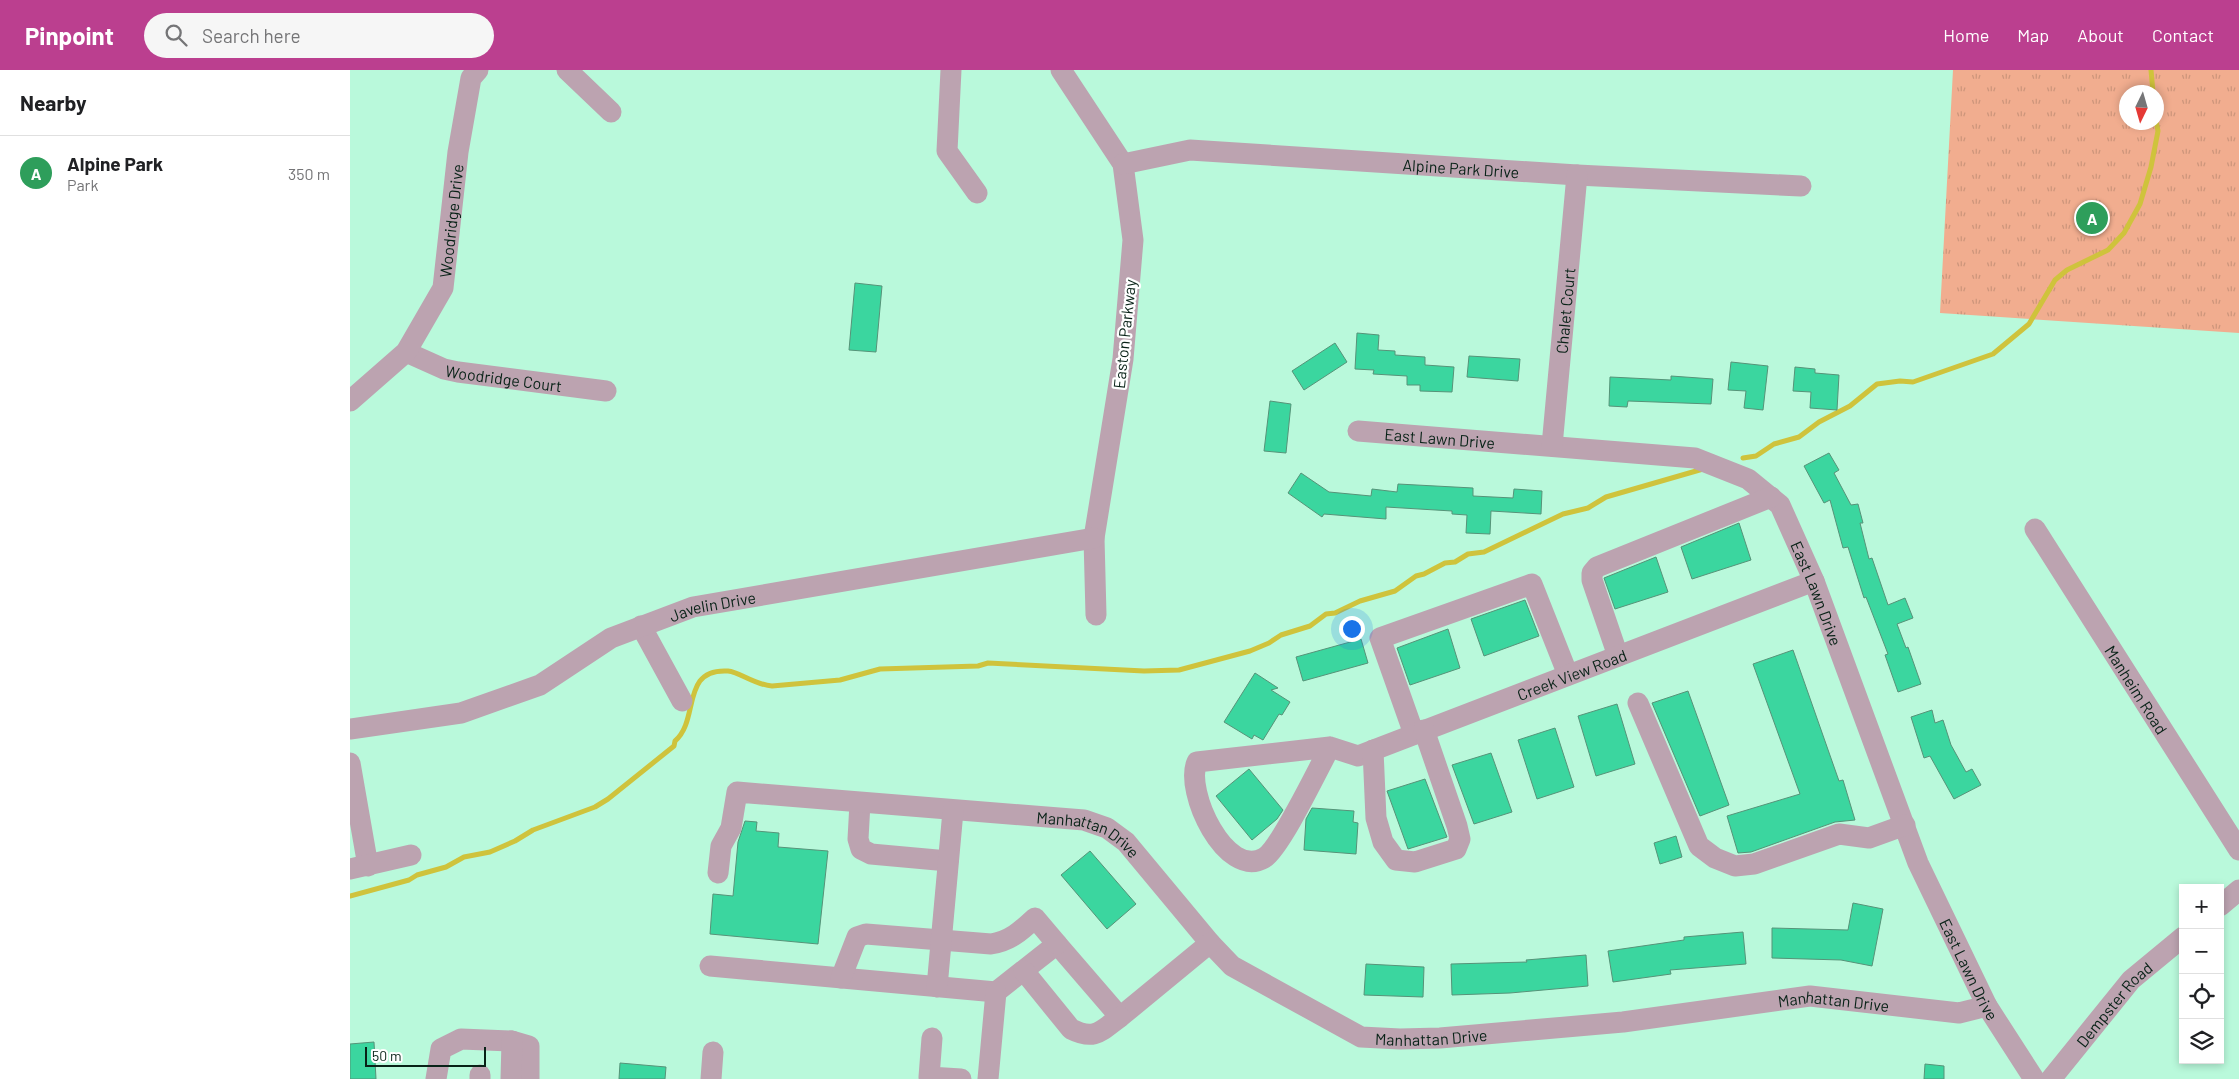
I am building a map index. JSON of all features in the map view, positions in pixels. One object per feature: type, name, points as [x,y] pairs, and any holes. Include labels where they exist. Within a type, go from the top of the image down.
[{"type":"street","name":"Woodridge Drive","points":[[352,395],[406,352],[443,288],[458,152],[471,78],[478,70]]},
{"type":"street","points":[[567,70],[611,112]]},
{"type":"street","points":[[951,70],[947,151],[977,192]]},
{"type":"street","name":"Easton Parkway","points":[[1061,70],[1123,164],[1133,240],[1123,359],[1094,538],[1096,615]]},
{"type":"street","name":"Alpine Park Drive","points":[[1123,164],[1190,150],[1577,175],[1801,186]]},
{"type":"street","name":"Chalet Court","points":[[1552,446],[1577,175]]},
{"type":"street","name":"Woodridge Court","points":[[406,352],[444,369],[458,372],[606,391]]},
{"type":"street","name":"East Lawn Drive","points":[[1358,431],[1695,458],[1748,479],[1780,505],[1814,581],[1918,863],[1987,1006],[2034,1079]]},
{"type":"street","points":[[1618,656],[1592,580],[1592,573],[1598,567],[1771,497]]},
{"type":"street","name":"Manheim Road","points":[[2035,529],[2239,850]]},
{"type":"street","name":"Javelin Drive","points":[[350,729],[461,713],[540,685],[611,638],[693,607],[1094,538]]},
{"type":"street","name":"Creek View Road","points":[[1330,747],[1358,756],[1814,581]]},
{"type":"street","points":[[1373,750],[1376,818],[1383,842],[1396,860],[1415,862],[1456,849],[1460,839],[1457,826],[1380,638],[1532,584],[1568,675]]},
{"type":"street","points":[[641,626],[682,701]]},
{"type":"street","points":[[1638,703],[1699,846],[1715,858],[1735,866],[1754,864],[1839,834],[1869,838],[1904,825]]},
{"type":"street","points":[[1330,747],[1282,836],[1266,858],[1259,861],[1245,861],[1236,856],[1216,837],[1205,819],[1200,804],[1194,768],[1197,762],[1330,747]]},
{"type":"street","points":[[350,763],[359,867],[411,856]]},
{"type":"street","name":"Manhattan Drive","points":[[718,873],[720,846],[731,828],[737,792],[953,811],[1084,820],[1107,828],[1126,842],[1210,943],[1232,966],[1361,1037],[1400,1039],[1440,1038],[1623,1022],[1810,996],[1959,1013],[1987,1006]]},
{"type":"street","points":[[860,803],[858,839],[861,849],[871,854],[948,861]]},
{"type":"street","points":[[937,987],[953,811]]},
{"type":"street","points":[[2224,903],[2239,890]]},
{"type":"street","points":[[840,978],[857,936],[866,934],[991,944],[1003,942],[1014,937],[1035,918],[1120,1017]]},
{"type":"street","name":"Dempster Road","points":[[2051,1079],[2131,980],[2179,940]]},
{"type":"street","points":[[1024,971],[1071,1029],[1081,1034],[1099,1033],[1210,943]]},
{"type":"street","points":[[710,966],[996,992],[1057,944]]},
{"type":"street","points":[[988,1079],[996,992]]},
{"type":"street","points":[[932,1038],[929,1077],[961,1079]]},
{"type":"street","points":[[436,1079],[441,1049],[461,1039],[516,1042],[529,1046],[529,1079]]},
{"type":"street","points":[[511,1079],[516,1042]]},
{"type":"street","points":[[516,1042],[520,1079]]},
{"type":"street","points":[[711,1079],[713,1052]]},
{"type":"green space","points":[[1953,70],[2239,70],[2239,333],[1940,313]]},
{"type":"building","points":[[855,283],[882,286],[876,352],[849,350]]},
{"type":"building","points":[[1357,333],[1379,335],[1378,350],[1395,351],[1395,355],[1425,357],[1425,365],[1454,367],[1452,392],[1420,391],[1420,385],[1407,385],[1407,376],[1373,374],[1374,370],[1355,369]]},
{"type":"building","points":[[1335,343],[1347,362],[1304,390],[1292,371]]},
{"type":"building","points":[[1469,356],[1520,359],[1518,381],[1467,377]]},
{"type":"building","points":[[1731,362],[1768,366],[1763,410],[1744,408],[1746,391],[1728,390]]},
{"type":"building","points":[[1795,367],[1815,369],[1815,373],[1839,375],[1837,410],[1810,408],[1811,392],[1793,391]]},
{"type":"building","points":[[1671,376],[1713,379],[1711,404],[1628,401],[1627,407],[1609,406],[1610,377],[1671,380]]},
{"type":"building","points":[[1270,401],[1291,404],[1286,453],[1264,451]]},
{"type":"building","points":[[1829,453],[1839,470],[1834,473],[1851,505],[1858,504],[1863,523],[1860,523],[1869,559],[1872,558],[1888,605],[1905,598],[1913,618],[1897,624],[1906,648],[1908,647],[1921,684],[1898,692],[1885,655],[1888,654],[1866,597],[1864,598],[1848,547],[1843,548],[1830,500],[1824,503],[1804,466]]},
{"type":"building","points":[[1301,473],[1329,492],[1371,496],[1372,489],[1397,492],[1398,484],[1473,488],[1473,496],[1513,498],[1514,489],[1542,491],[1541,514],[1491,511],[1490,534],[1466,533],[1467,515],[1452,514],[1452,511],[1386,507],[1386,519],[1324,514],[1322,517],[1288,493]]},
{"type":"building","points":[[1739,523],[1751,560],[1692,579],[1681,547]]},
{"type":"building","points":[[1656,557],[1668,592],[1615,609],[1604,578]]},
{"type":"building","points":[[1525,600],[1539,636],[1484,656],[1471,619]]},
{"type":"building","points":[[1448,629],[1460,668],[1410,685],[1397,648]]},
{"type":"building","points":[[1361,639],[1368,663],[1303,681],[1296,657]]},
{"type":"building","points":[[1793,650],[1839,781],[1843,780],[1855,820],[1835,822],[1751,852],[1738,853],[1727,816],[1800,794],[1753,664]]},
{"type":"building","points":[[1255,673],[1278,688],[1271,690],[1290,702],[1282,715],[1279,714],[1263,740],[1254,735],[1252,739],[1224,722]]},
{"type":"building","points":[[1688,691],[1729,805],[1700,816],[1652,703]]},
{"type":"building","points":[[1617,704],[1635,764],[1596,776],[1578,716]]},
{"type":"building","points":[[1932,710],[1935,723],[1943,720],[1951,745],[1966,772],[1972,769],[1981,785],[1954,799],[1930,756],[1924,758],[1911,717]]},
{"type":"building","points":[[1555,728],[1574,787],[1537,799],[1518,740]]},
{"type":"building","points":[[1491,753],[1512,812],[1474,824],[1452,765]]},
{"type":"building","points":[[1249,769],[1283,810],[1277,819],[1252,840],[1216,796]]},
{"type":"building","points":[[1425,779],[1447,837],[1408,849],[1387,791]]},
{"type":"building","points":[[1312,808],[1354,811],[1353,822],[1358,823],[1356,854],[1304,850],[1306,819]]},
{"type":"building","points":[[745,821],[757,822],[756,831],[779,833],[778,847],[828,851],[818,944],[710,934],[713,894],[733,896],[738,842]]},
{"type":"building","points":[[1676,836],[1682,857],[1660,864],[1654,843]]},
{"type":"building","points":[[1090,851],[1136,904],[1107,929],[1061,875]]},
{"type":"building","points":[[1853,903],[1883,909],[1872,966],[1841,960],[1772,958],[1772,928],[1848,930]]},
{"type":"building","points":[[1743,932],[1746,964],[1670,970],[1671,974],[1613,982],[1608,951],[1684,940],[1684,937]]},
{"type":"building","points":[[1586,955],[1588,986],[1510,993],[1452,995],[1451,964],[1527,962],[1526,960]]},
{"type":"building","points":[[1366,964],[1424,967],[1423,997],[1364,995]]},
{"type":"building","points":[[374,1042],[376,1079],[350,1079],[350,1044]]},
{"type":"building","points":[[620,1063],[666,1067],[665,1079],[619,1079]]},
{"type":"building","points":[[1925,1064],[1944,1066],[1944,1079],[1924,1079]]},
{"type":"waterway","points":[[2151,70],[2152,85]]},
{"type":"waterway","points":[[1743,458],[1756,456],[1774,444],[1799,437],[1819,422],[1850,406],[1877,384],[1900,381],[1913,382],[1993,354],[2029,324],[2055,280],[2067,270],[2108,250],[2124,233],[2140,204],[2151,167],[2158,130]]},
{"type":"waterway","points":[[350,896],[409,880],[417,875],[446,867],[464,857],[490,852],[515,841],[533,830],[595,807],[608,799],[674,746],[687,721],[697,686],[703,678],[713,672],[733,672],[772,686],[840,680],[880,669],[978,666],[988,663],[1144,671],[1179,670],[1250,651],[1269,643],[1281,635],[1310,626],[1326,614],[1335,613],[1360,601],[1395,591],[1416,576],[1445,563],[1455,562],[1468,554],[1484,552],[1563,514],[1588,508],[1606,497],[1703,469]]},
{"type":"place","name":"Alpine Park","points":[[2092,218]]}]
